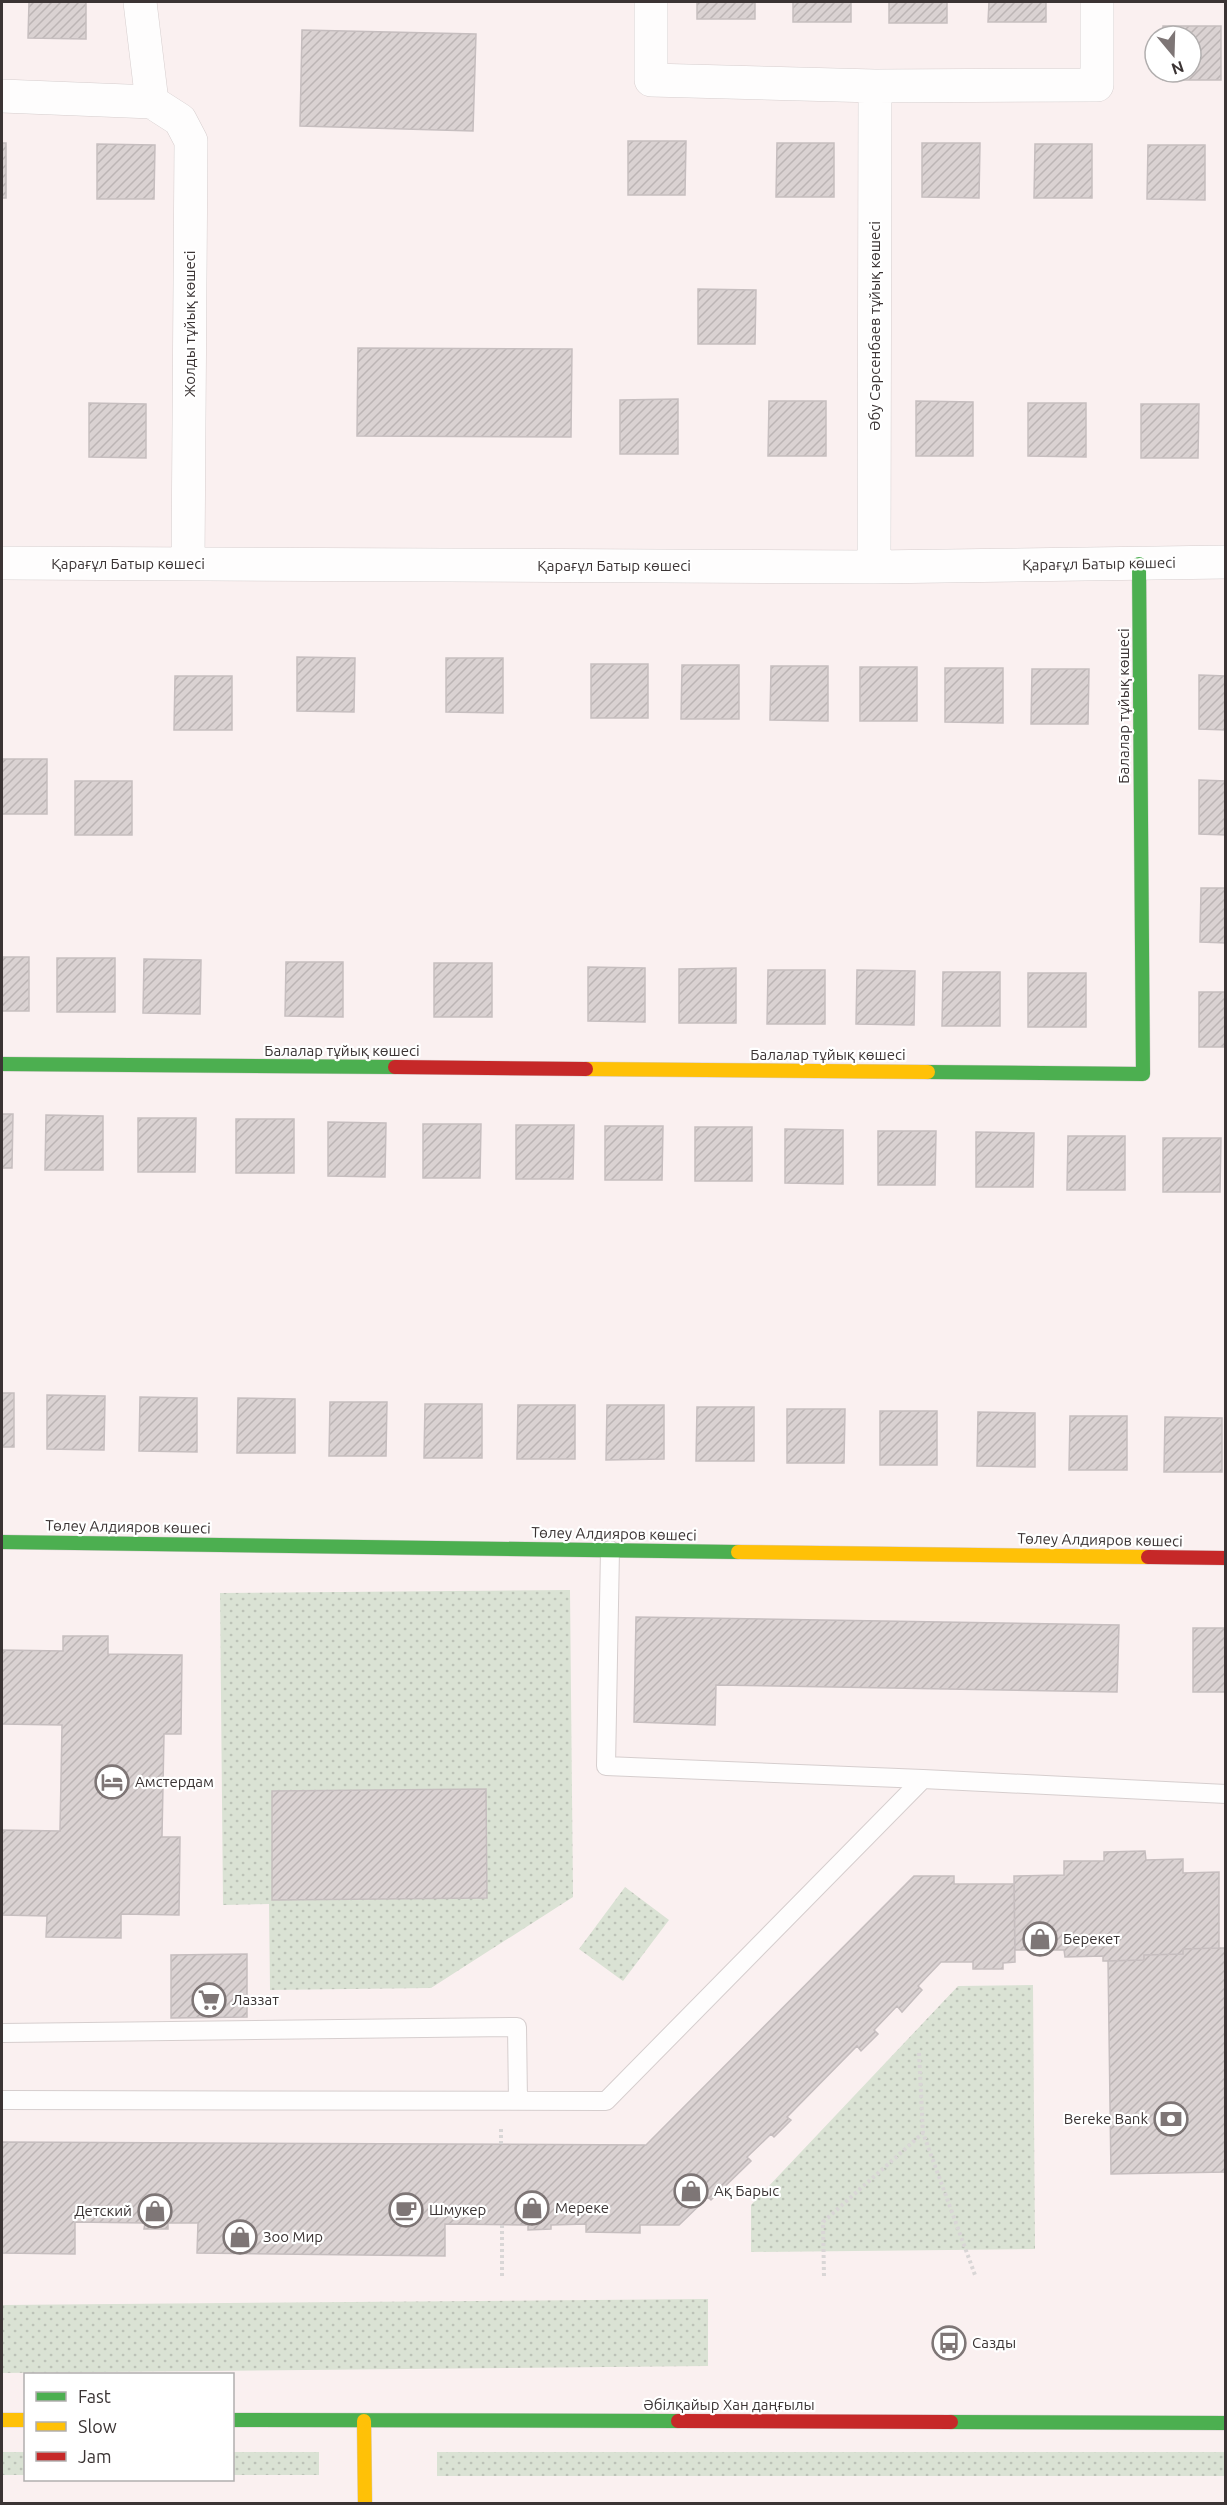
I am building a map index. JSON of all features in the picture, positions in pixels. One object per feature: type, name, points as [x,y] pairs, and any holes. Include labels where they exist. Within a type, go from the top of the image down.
[{"type":"street","points":[[2,96],[152,102],[141,2]]},
{"type":"street","points":[[651,2],[651,80],[875,86],[1097,85],[1097,2]]},
{"type":"street","name":"Әбу Сәрсенбаев тұйық көшесі","points":[[874,567],[875,86]]},
{"type":"street","name":"Жолды тұйық көшесі","points":[[152,102],[180,120],[191,141],[188,564]]},
{"type":"street","name":"Қарағұл Батыр көшесі","points":[[2,563],[874,567],[1226,562]]},
{"type":"street","name":"Балалар тұйық көшесі","points":[[2,1064],[1143,1074],[1139,564]]},
{"type":"street","name":"Төлеу Алдияров көшесі","points":[[2,1542],[1226,1558]]},
{"type":"street","points":[[2,2420],[24,2420]]},
{"type":"street","name":"Әбілқайыр Хан даңғылы","points":[[234,2420],[1226,2423]]},
{"type":"street","points":[[364,2421],[365,2504]]},
{"type":"lane","points":[[610,1550],[606,1766],[1226,1794]]},
{"type":"lane","points":[[2,2100],[606,2101],[923,1779]]},
{"type":"lane","points":[[2,2033],[517,2026],[518,2101]]},
{"type":"path","points":[[919,2053],[923,2133],[975,2275]]},
{"type":"path","points":[[824,2276],[823,2222],[923,2133]]},
{"type":"path","points":[[502,2225],[502,2279]]},
{"type":"shaded area","points":[[570,1590],[573,1897],[431,1988],[270,1990],[269,1904],[223,1905],[220,1593]]},
{"type":"shaded area","points":[[625,1887],[669,1920],[623,1981],[579,1949]]},
{"type":"shaded area","points":[[1033,1985],[1035,2249],[751,2252],[751,2205],[958,1986]]},
{"type":"shaded area","points":[[708,2299],[708,2366],[2,2373],[2,2305]]},
{"type":"shaded area","points":[[2,2452],[24,2452],[24,2475],[2,2475]]},
{"type":"shaded area","points":[[234,2452],[319,2452],[319,2475],[234,2475]]},
{"type":"shaded area","points":[[437,2452],[1225,2452],[1226,2476],[437,2476]]},
{"type":"building","points":[[29,2],[86,2],[86,39],[28,38]]},
{"type":"building","points":[[697,2],[755,2],[755,19],[697,19]]},
{"type":"building","points":[[793,2],[851,2],[851,22],[793,22]]},
{"type":"building","points":[[889,2],[947,2],[947,23],[889,23]]},
{"type":"building","points":[[989,2],[1046,2],[1046,22],[988,22]]},
{"type":"building","points":[[1203,26],[1221,26],[1221,80],[1203,80]]},
{"type":"building","points":[[302,30],[476,34],[473,131],[300,126]]},
{"type":"building","points":[[628,141],[686,141],[685,195],[628,195]]},
{"type":"building","points":[[2,143],[6,143],[6,198],[2,198]]},
{"type":"building","points":[[777,143],[834,143],[834,197],[776,197]]},
{"type":"building","points":[[922,143],[980,143],[979,198],[922,197]]},
{"type":"building","points":[[97,144],[155,145],[154,199],[97,199]]},
{"type":"building","points":[[1035,144],[1092,144],[1092,198],[1034,198]]},
{"type":"building","points":[[1148,145],[1205,145],[1205,200],[1147,199]]},
{"type":"building","points":[[698,289],[756,290],[755,344],[698,344]]},
{"type":"building","points":[[358,348],[572,349],[571,437],[357,436]]},
{"type":"building","points":[[678,399],[678,454],[620,454],[620,400]]},
{"type":"building","points":[[769,401],[826,401],[826,456],[768,456]]},
{"type":"building","points":[[916,401],[973,402],[973,456],[916,456]]},
{"type":"building","points":[[89,403],[146,404],[146,458],[89,457]]},
{"type":"building","points":[[1028,403],[1086,403],[1086,457],[1028,456]]},
{"type":"building","points":[[1141,404],[1199,404],[1198,458],[1141,458]]},
{"type":"building","points":[[297,657],[355,658],[354,712],[297,711]]},
{"type":"building","points":[[446,658],[503,658],[503,713],[446,712]]},
{"type":"building","points":[[591,664],[648,664],[648,718],[591,718]]},
{"type":"building","points":[[682,665],[739,665],[739,719],[681,719]]},
{"type":"building","points":[[771,666],[828,666],[828,721],[770,720]]},
{"type":"building","points":[[860,667],[917,667],[917,721],[860,721]]},
{"type":"building","points":[[945,668],[1003,668],[1003,723],[945,722]]},
{"type":"building","points":[[1032,669],[1089,669],[1088,724],[1031,724]]},
{"type":"building","points":[[1199,675],[1226,676],[1226,730],[1199,729]]},
{"type":"building","points":[[175,676],[232,676],[232,730],[174,730]]},
{"type":"building","points":[[2,759],[47,759],[47,814],[2,814]]},
{"type":"building","points":[[1199,780],[1226,781],[1226,835],[1199,834]]},
{"type":"building","points":[[75,781],[132,781],[132,835],[75,835]]},
{"type":"building","points":[[1201,888],[1226,888],[1226,943],[1200,942]]},
{"type":"building","points":[[2,957],[29,957],[29,1011],[2,1011]]},
{"type":"building","points":[[57,958],[115,958],[115,1012],[57,1012]]},
{"type":"building","points":[[144,959],[201,960],[200,1014],[143,1013]]},
{"type":"building","points":[[286,962],[343,962],[343,1017],[285,1016]]},
{"type":"building","points":[[434,963],[492,963],[492,1017],[434,1017]]},
{"type":"building","points":[[588,967],[645,968],[645,1022],[588,1021]]},
{"type":"building","points":[[736,968],[736,1023],[679,1023],[679,969]]},
{"type":"building","points":[[768,970],[825,970],[825,1024],[767,1024]]},
{"type":"building","points":[[857,970],[915,971],[914,1025],[856,1024]]},
{"type":"building","points":[[943,972],[1000,972],[1000,1026],[942,1026]]},
{"type":"building","points":[[1028,973],[1086,973],[1086,1027],[1028,1027]]},
{"type":"building","points":[[1199,992],[1226,992],[1226,1047],[1199,1047]]},
{"type":"building","points":[[2,1114],[13,1114],[12,1168],[2,1168]]},
{"type":"building","points":[[46,1115],[103,1116],[103,1170],[45,1170]]},
{"type":"building","points":[[138,1118],[196,1118],[195,1172],[138,1172]]},
{"type":"building","points":[[236,1119],[294,1119],[294,1173],[236,1173]]},
{"type":"building","points":[[328,1122],[386,1123],[385,1177],[328,1176]]},
{"type":"building","points":[[423,1124],[481,1124],[480,1178],[423,1178]]},
{"type":"building","points":[[516,1125],[574,1125],[573,1179],[516,1179]]},
{"type":"building","points":[[605,1126],[663,1126],[662,1180],[605,1180]]},
{"type":"building","points":[[695,1127],[752,1127],[752,1181],[695,1181]]},
{"type":"building","points":[[785,1129],[843,1130],[843,1184],[785,1183]]},
{"type":"building","points":[[878,1131],[936,1131],[935,1185],[878,1185]]},
{"type":"building","points":[[976,1132],[1034,1133],[1033,1187],[976,1187]]},
{"type":"building","points":[[1068,1136],[1125,1136],[1125,1190],[1067,1190]]},
{"type":"building","points":[[1163,1138],[1221,1138],[1220,1192],[1163,1192]]},
{"type":"building","points":[[2,1393],[14,1393],[14,1447],[2,1447]]},
{"type":"building","points":[[47,1395],[105,1396],[104,1450],[47,1449]]},
{"type":"building","points":[[140,1397],[197,1398],[197,1452],[139,1451]]},
{"type":"building","points":[[238,1398],[295,1399],[295,1453],[237,1453]]},
{"type":"building","points":[[330,1402],[387,1402],[386,1456],[329,1456]]},
{"type":"building","points":[[425,1404],[482,1404],[482,1458],[424,1458]]},
{"type":"building","points":[[518,1405],[575,1405],[575,1459],[517,1459]]},
{"type":"building","points":[[607,1405],[664,1405],[664,1459],[606,1460]]},
{"type":"building","points":[[697,1407],[754,1407],[754,1461],[696,1461]]},
{"type":"building","points":[[787,1409],[845,1409],[844,1463],[787,1463]]},
{"type":"building","points":[[880,1411],[937,1411],[937,1465],[880,1465]]},
{"type":"building","points":[[978,1412],[1035,1413],[1035,1467],[977,1466]]},
{"type":"building","points":[[1070,1416],[1127,1416],[1127,1470],[1069,1470]]},
{"type":"building","points":[[1165,1417],[1222,1418],[1222,1472],[1164,1472]]},
{"type":"building","points":[[636,1617],[1119,1625],[1117,1692],[716,1685],[715,1725],[634,1722]]},
{"type":"building","points":[[1193,1628],[1226,1628],[1226,1692],[1193,1692]]},
{"type":"building","name":"Амстердам","points":[[63,1636],[108,1636],[108,1654],[182,1655],[181,1734],[164,1734],[162,1837],[180,1837],[179,1915],[121,1914],[121,1938],[46,1937],[47,1916],[2,1915],[2,1830],[60,1831],[62,1725],[2,1724],[2,1650],[63,1651]]},
{"type":"building","points":[[486,1789],[487,1898],[272,1900],[272,1791]]},
{"type":"building","points":[[1145,1851],[1146,1860],[1183,1859],[1183,1873],[1219,1872],[1219,1948],[1183,1949],[1183,1954],[1144,1955],[1144,1960],[1103,1961],[1103,1956],[1065,1957],[1064,1950],[1015,1950],[1014,1876],[1064,1875],[1064,1861],[1104,1861],[1104,1852]]},
{"type":"building","points":[[914,1876],[954,1876],[954,1884],[1014,1884],[1015,1962],[1003,1963],[1003,1969],[973,1969],[973,1962],[941,1962],[918,1986],[922,1990],[902,2012],[897,2006],[874,2030],[878,2034],[861,2051],[857,2046],[787,2117],[791,2120],[774,2137],[771,2134],[747,2157],[751,2161],[711,2200],[708,2197],[679,2225],[640,2225],[640,2233],[586,2232],[586,2224],[551,2225],[551,2229],[528,2230],[528,2225],[445,2224],[445,2256],[197,2253],[198,2223],[168,2223],[168,2229],[144,2229],[145,2223],[75,2222],[75,2254],[2,2253],[2,2142],[646,2145]]},
{"type":"building","points":[[1226,1948],[1226,2172],[1111,2174],[1108,1961],[1144,1960],[1144,1955],[1183,1954],[1183,1949]]},
{"type":"building","name":"Лаззат","points":[[247,1954],[247,2017],[171,2018],[171,1955]]},
{"type":"traffic: fast","points":[[928,1072],[1143,1074],[1139,564]]},
{"type":"traffic: fast","points":[[2,1064],[395,1067]]},
{"type":"traffic: fast","points":[[2,1542],[738,1552]]},
{"type":"traffic: fast","points":[[234,2420],[678,2421]]},
{"type":"traffic: fast","points":[[951,2422],[1226,2423]]},
{"type":"traffic: slow","points":[[586,1069],[928,1072]]},
{"type":"traffic: slow","points":[[738,1552],[1148,1557]]},
{"type":"traffic: slow","points":[[2,2420],[24,2420]]},
{"type":"traffic: slow","points":[[364,2421],[365,2504]]},
{"type":"traffic: jam","points":[[395,1067],[586,1069]]},
{"type":"traffic: jam","points":[[1148,1557],[1226,1558]]},
{"type":"traffic: jam","points":[[678,2421],[951,2422]]},
{"type":"place","name":"Амстердам","points":[[112,1782]]},
{"type":"place","name":"Берекет","points":[[1040,1939]]},
{"type":"place","name":"Лаззат","points":[[209,2000]]},
{"type":"place","name":"Bereke Bank","points":[[1171,2119]]},
{"type":"place","name":"Ақ Барыс","points":[[691,2191]]},
{"type":"place","name":"Мереке","points":[[532,2208]]},
{"type":"place","name":"Шмукер","points":[[406,2210]]},
{"type":"place","name":"Детский","points":[[155,2211]]},
{"type":"place","name":"Зоо Мир","points":[[240,2237]]},
{"type":"place","name":"Сазды","points":[[949,2343]]}]
